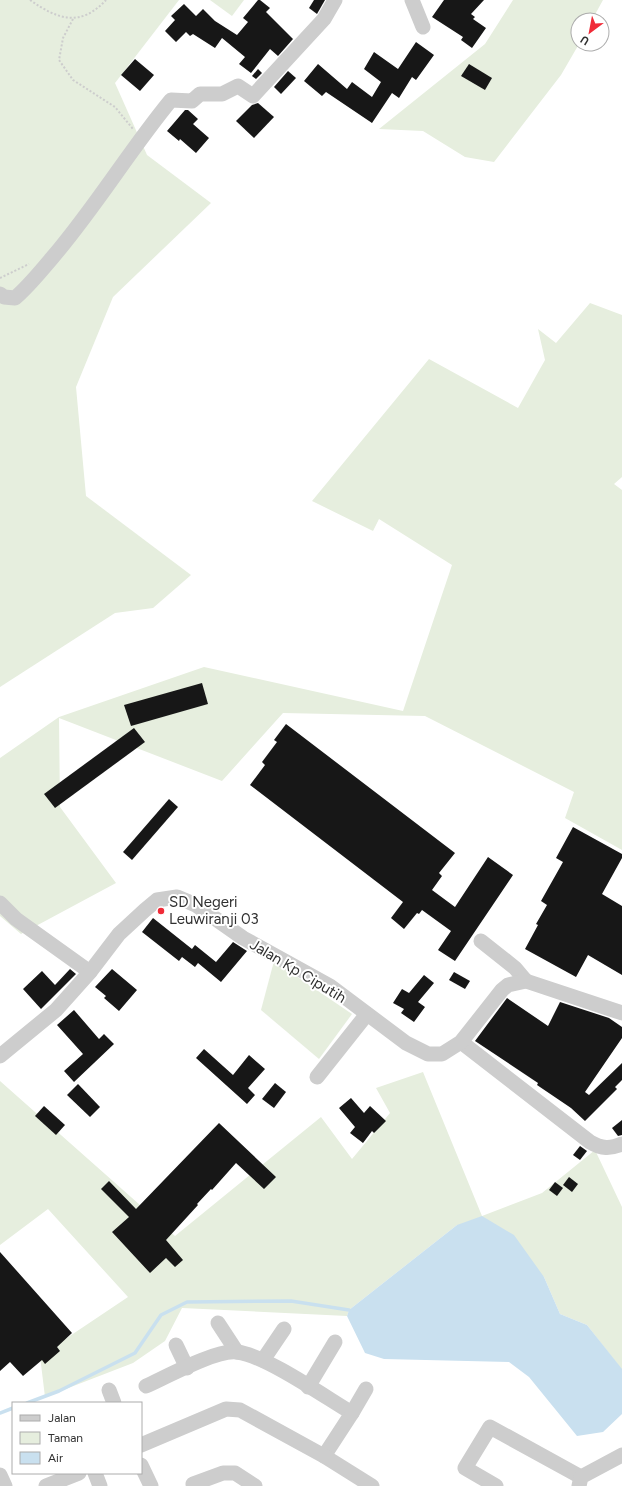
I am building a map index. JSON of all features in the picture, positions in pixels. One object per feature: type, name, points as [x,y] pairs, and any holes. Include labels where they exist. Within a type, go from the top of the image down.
[{"type":"street","points":[[0,294],[4,297],[15,298],[25,289],[73,233],[140,137],[170,100],[192,100],[200,94],[222,94],[238,86],[253,96],[324,19],[335,0]]},
{"type":"street","points":[[412,0],[423,27]]},
{"type":"street","name":"Jalan Kp Ciputih","points":[[0,1056],[56,1010],[90,972],[119,934],[145,910],[157,900],[177,897],[196,905],[243,938],[330,986],[406,1043],[428,1054],[442,1054],[461,1042],[502,990],[508,985],[526,981]]},
{"type":"street","points":[[0,903],[16,919],[90,972]]},
{"type":"street","points":[[481,941],[515,968],[526,981],[622,1013]]},
{"type":"street","points":[[317,1077],[367,1014]]},
{"type":"street","points":[[461,1042],[590,1142],[597,1146],[610,1149],[622,1144]]},
{"type":"street","points":[[218,1323],[237,1352]]},
{"type":"street","points":[[263,1360],[284,1329]]},
{"type":"street","points":[[308,1387],[335,1342]]},
{"type":"street","points":[[176,1345],[187,1368]]},
{"type":"street","points":[[146,1386],[220,1354],[237,1352],[263,1360],[352,1413]]},
{"type":"street","points":[[324,1456],[366,1389]]},
{"type":"street","points":[[142,1445],[226,1409],[240,1410],[324,1456],[372,1486]]},
{"type":"street","points":[[496,1486],[465,1468],[490,1427],[580,1482],[622,1455]]},
{"type":"street","points":[[142,1467],[151,1486]]},
{"type":"street","points":[[193,1484],[223,1473],[235,1473],[255,1486]]},
{"type":"street","points":[[0,1474],[4,1486]]},
{"type":"street","points":[[50,1482],[76,1474]]},
{"type":"street","points":[[95,1474],[100,1486]]},
{"type":"path","points":[[30,0],[58,17],[73,19],[89,13],[106,0]]},
{"type":"path","points":[[73,19],[63,38],[59,60],[73,80],[115,107],[140,137]]},
{"type":"green space","points":[[0,0],[179,0],[115,83],[147,155],[211,203],[113,297],[76,387],[86,496],[191,575],[153,608],[115,613],[0,687]]},
{"type":"green space","points":[[210,0],[244,0],[232,16]]},
{"type":"green space","points":[[513,0],[603,0],[596,12],[570,12],[570,52],[574,52],[561,75],[494,162],[465,157],[423,131],[379,129],[485,44]]},
{"type":"green space","points":[[590,303],[622,315],[622,477],[614,484],[622,490],[622,850],[565,818],[574,792],[425,716],[283,713],[222,781],[59,718],[60,807],[116,883],[21,934],[0,916],[0,758],[59,717],[204,667],[403,711],[452,565],[379,519],[373,531],[312,501],[429,359],[518,408],[545,360],[538,329],[556,343]]},
{"type":"green space","points":[[274,961],[352,1014],[319,1059],[261,1010]]},
{"type":"green space","points":[[423,1072],[482,1216],[542,1193],[595,1150],[622,1207],[622,1370],[587,1325],[560,1314],[544,1277],[457,1225],[349,1310],[347,1316],[182,1308],[165,1341],[133,1363],[45,1397],[40,1356],[128,1297],[48,1209],[0,1245],[0,1081],[175,1236],[321,1117],[352,1159],[390,1113],[376,1088]]},
{"type":"water","points":[[482,1216],[514,1235],[544,1277],[560,1314],[587,1325],[622,1369],[622,1414],[603,1432],[577,1436],[529,1377],[509,1362],[384,1359],[365,1353],[347,1316],[349,1310],[457,1225]]},
{"type":"building","points":[[258,0],[270,8],[266,12],[293,39],[278,56],[270,49],[251,73],[239,64],[245,57],[222,38],[215,48],[193,34],[190,36],[186,32],[176,42],[165,31],[175,20],[171,16],[184,4],[196,16],[203,9],[215,21],[237,35],[248,22],[243,18]]},
{"type":"building","points":[[314,0],[325,0],[317,14],[309,8]]},
{"type":"building","points":[[444,0],[484,0],[471,14],[475,17],[473,19],[486,28],[472,48],[461,40],[463,37],[432,17]]},
{"type":"building","points":[[416,42],[434,55],[416,80],[412,77],[399,98],[392,93],[372,123],[326,92],[322,96],[304,81],[318,64],[347,89],[352,82],[372,97],[381,82],[364,69],[374,52],[398,69]]},
{"type":"building","points":[[135,59],[154,75],[140,91],[121,75]]},
{"type":"building","points":[[469,64],[492,78],[485,90],[461,76]]},
{"type":"building","points":[[258,69],[262,73],[256,79],[252,76]]},
{"type":"building","points":[[288,71],[296,78],[281,94],[274,87]]},
{"type":"building","points":[[258,103],[274,117],[254,138],[236,121],[252,105]]},
{"type":"building","points":[[185,110],[188,110],[198,119],[193,124],[209,138],[196,153],[180,139],[179,141],[167,131]]},
{"type":"building","points":[[202,683],[208,704],[131,726],[124,705]]},
{"type":"building","points":[[286,724],[455,853],[439,873],[442,876],[432,890],[455,907],[488,857],[513,875],[455,961],[438,950],[451,931],[422,910],[419,914],[417,913],[404,929],[391,918],[403,902],[250,785],[265,765],[262,762],[277,742],[274,740]]},
{"type":"building","points":[[134,728],[145,742],[55,808],[44,794]]},
{"type":"building","points":[[169,799],[178,807],[132,860],[123,852]]},
{"type":"building","points":[[573,827],[622,854],[622,858],[602,894],[622,906],[622,975],[588,955],[576,977],[525,949],[538,925],[536,924],[547,905],[541,901],[563,862],[556,858]]},
{"type":"building","points":[[153,918],[192,949],[195,945],[216,962],[233,942],[247,951],[221,982],[198,963],[195,967],[182,957],[179,961],[142,932]]},
{"type":"building","points":[[70,969],[76,974],[41,1009],[23,989],[42,971],[55,985]]},
{"type":"building","points":[[112,969],[137,990],[119,1011],[104,998],[106,996],[95,987]]},
{"type":"building","points":[[454,972],[470,981],[465,989],[449,980]]},
{"type":"building","points":[[424,975],[434,983],[418,1002],[425,1007],[414,1022],[401,1013],[404,1009],[393,1003],[402,989],[409,993]]},
{"type":"building","points":[[507,998],[548,1026],[560,1002],[609,1018],[622,1027],[622,1038],[585,1092],[589,1095],[622,1063],[622,1080],[615,1087],[617,1089],[585,1121],[571,1108],[537,1085],[538,1083],[475,1041]]},
{"type":"building","points":[[74,1010],[99,1039],[104,1034],[114,1044],[74,1082],[64,1071],[83,1054],[57,1025]]},
{"type":"building","points":[[204,1049],[233,1075],[249,1055],[265,1069],[248,1088],[255,1095],[247,1104],[196,1058]]},
{"type":"building","points":[[275,1083],[286,1092],[274,1108],[262,1099]]},
{"type":"building","points":[[78,1084],[100,1107],[90,1117],[67,1095]]},
{"type":"building","points":[[351,1098],[364,1113],[370,1106],[386,1121],[374,1133],[372,1131],[363,1143],[350,1133],[355,1127],[339,1108]]},
{"type":"building","points":[[44,1106],[65,1125],[56,1135],[35,1116]]},
{"type":"building","points":[[622,1120],[622,1135],[618,1136],[612,1128]]},
{"type":"building","points":[[219,1123],[276,1177],[264,1189],[236,1163],[212,1190],[211,1189],[197,1204],[198,1205],[166,1240],[183,1260],[175,1267],[166,1258],[150,1273],[112,1232],[129,1217],[101,1189],[109,1181],[136,1209]]},
{"type":"building","points":[[580,1146],[587,1151],[580,1160],[573,1155]]},
{"type":"building","points":[[569,1177],[578,1184],[572,1192],[563,1185]]},
{"type":"building","points":[[555,1182],[563,1188],[557,1196],[549,1190]]},
{"type":"building","points":[[0,1252],[72,1333],[57,1347],[60,1351],[45,1364],[42,1360],[23,1376],[10,1362],[0,1371]]},
{"type":"waterway","points":[[30,1402],[59,1391],[135,1353],[161,1315],[187,1302],[291,1301],[349,1310]]},
{"type":"waterway","points":[[0,1413],[12,1408]]},
{"type":"place","name":"SD Negeri Leuwiranji 03","points":[[161,911]]}]
